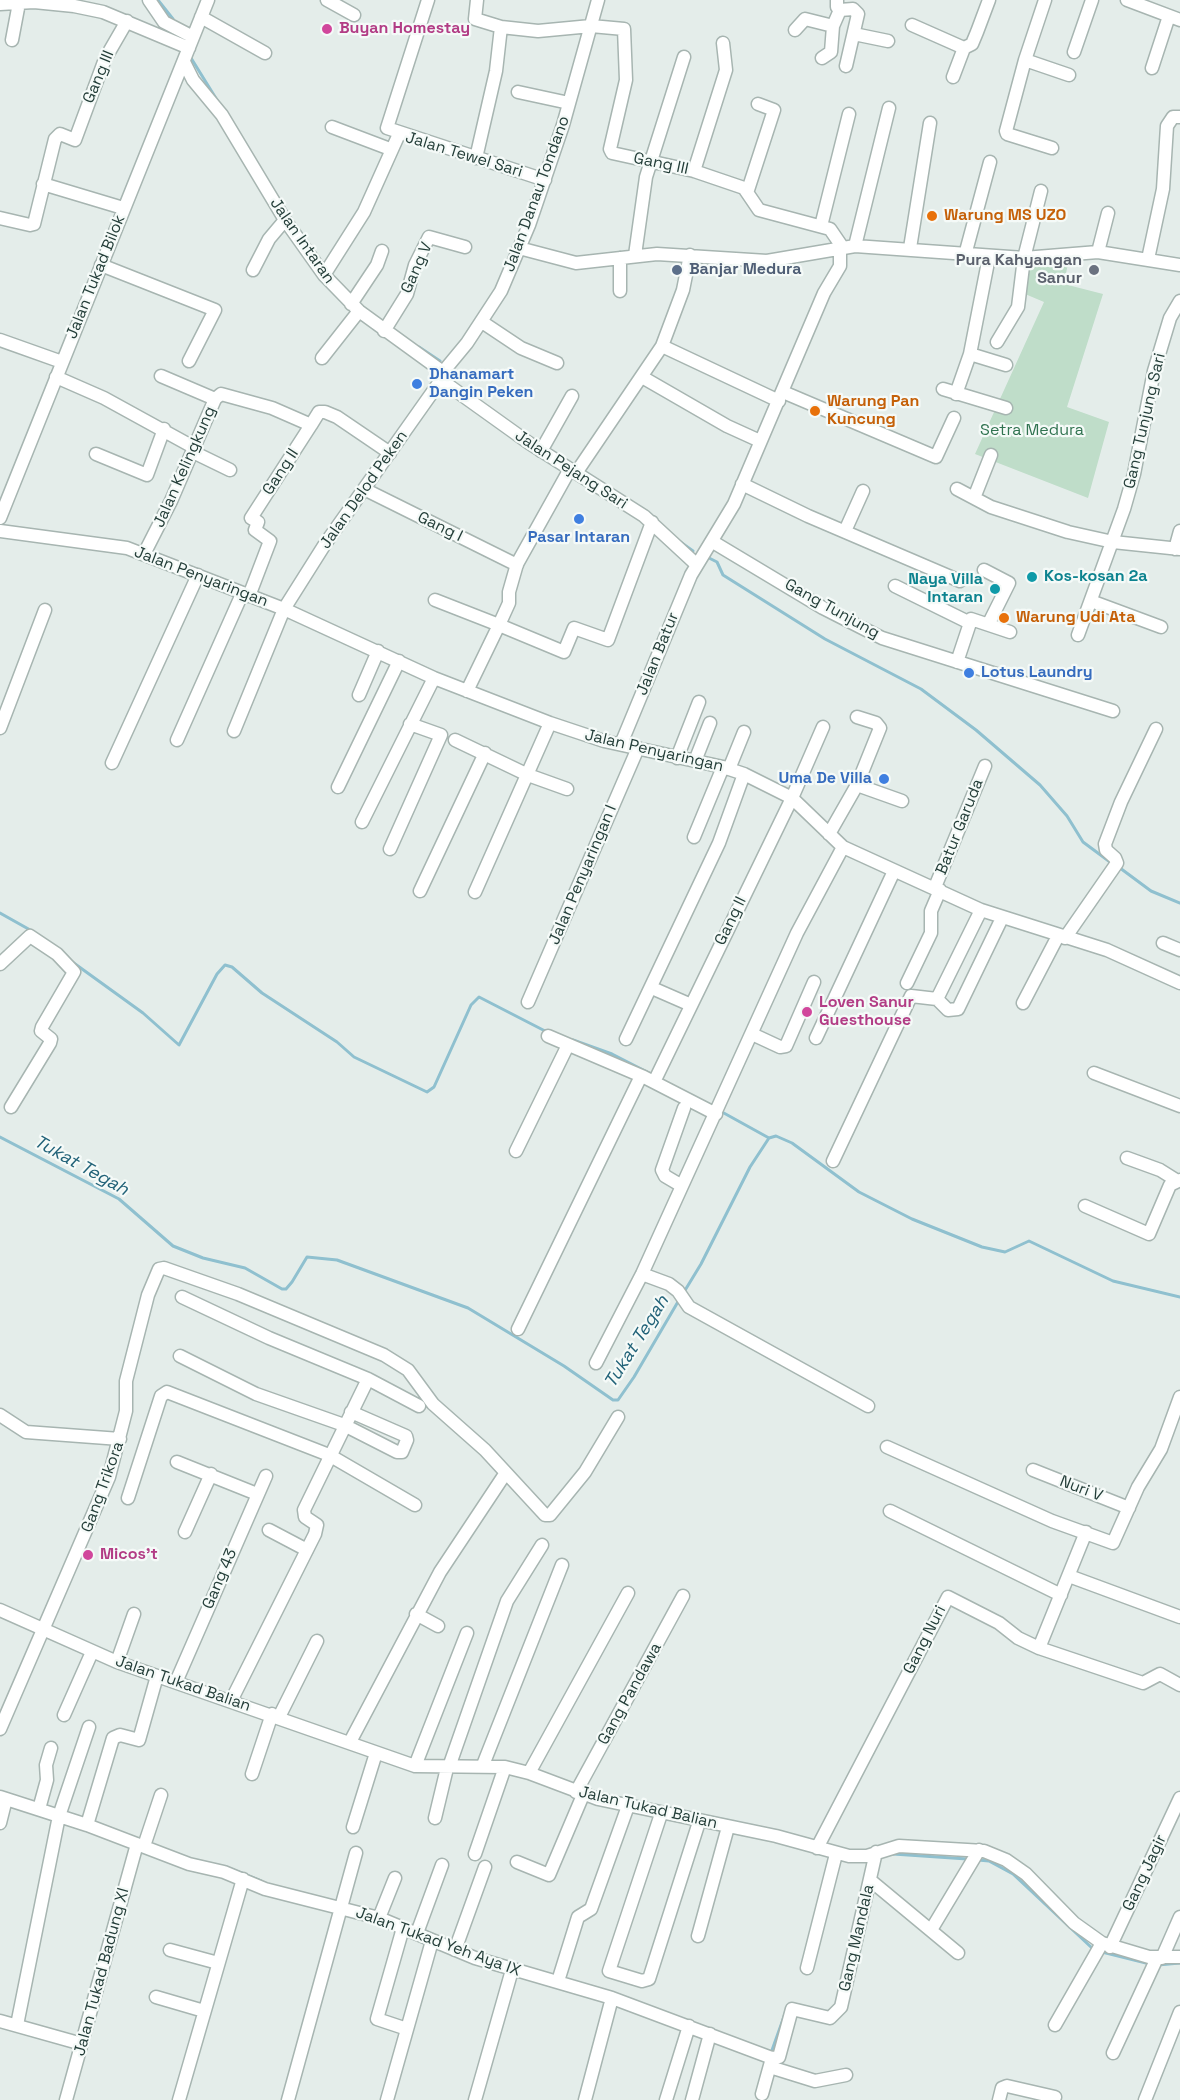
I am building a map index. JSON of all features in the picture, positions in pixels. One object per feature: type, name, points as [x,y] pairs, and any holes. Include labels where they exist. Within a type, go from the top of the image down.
[{"type":"street","points":[[149,0],[178,37]]},
{"type":"street","name":"Jalan Tukad Bilok","points":[[1,526],[56,377],[208,0]]},
{"type":"street","points":[[327,0],[354,15]]},
{"type":"street","points":[[399,134],[387,128],[386,123],[428,0]]},
{"type":"street","points":[[477,0],[476,19],[501,27],[538,31],[591,26]]},
{"type":"street","name":"Jalan Danau Tondano","points":[[442,376],[482,322],[501,291],[519,248],[569,103],[598,0]]},
{"type":"street","points":[[953,77],[964,48],[972,44],[989,0]]},
{"type":"street","points":[[1045,0],[1025,60],[1007,134],[1052,148]]},
{"type":"street","points":[[1074,52],[1092,0]]},
{"type":"street","points":[[1127,0],[1154,5],[1174,18],[1152,68]]},
{"type":"street","points":[[12,40],[19,3]]},
{"type":"street","points":[[0,4],[74,6],[178,37],[191,43]]},
{"type":"street","points":[[822,58],[831,52],[833,26],[838,5],[857,12],[846,66]]},
{"type":"street","points":[[201,17],[265,53]]},
{"type":"street","points":[[795,30],[805,20],[833,26]]},
{"type":"street","name":"Gang III","points":[[43,184],[57,136],[60,134],[74,140],[77,136],[105,59],[127,21]]},
{"type":"street","points":[[912,25],[964,48]]},
{"type":"street","name":"Gang III","points":[[591,26],[620,28],[626,32],[625,89],[610,151],[616,155],[694,171],[748,190]]},
{"type":"street","points":[[476,158],[496,71],[501,27]]},
{"type":"street","points":[[854,33],[888,41]]},
{"type":"street","points":[[694,171],[726,69],[723,43]]},
{"type":"street","points":[[635,255],[650,162],[684,57]]},
{"type":"street","points":[[1025,60],[1069,75]]},
{"type":"street","name":"Jalan Intaran","points":[[184,62],[193,80],[222,115],[285,220],[324,275],[355,307],[442,376]]},
{"type":"street","points":[[178,78],[193,80]]},
{"type":"street","points":[[518,92],[569,103]]},
{"type":"street","points":[[758,104],[774,110],[748,190],[757,208],[763,212],[833,230],[846,248]]},
{"type":"street","name":"Jalan Batur","points":[[621,744],[698,565],[713,542],[742,484],[824,293],[840,266],[889,108]]},
{"type":"street","points":[[821,226],[849,114]]},
{"type":"street","points":[[1148,259],[1162,189],[1167,126],[1173,117],[1180,117]]},
{"type":"street","points":[[910,248],[930,123]]},
{"type":"street","points":[[332,127],[390,149]]},
{"type":"street","name":"Jalan Tewel Sari","points":[[324,275],[364,212],[390,149],[399,134],[544,180]]},
{"type":"street","points":[[965,255],[990,162]]},
{"type":"street","points":[[0,218],[33,225],[43,184],[123,208]]},
{"type":"street","points":[[997,342],[1018,307],[1024,258],[1041,191]]},
{"type":"street","points":[[1098,252],[1108,213]]},
{"type":"street","points":[[253,270],[266,243],[285,220]]},
{"type":"street","name":"Gang V","points":[[384,331],[407,294],[415,265],[429,237],[465,247]]},
{"type":"street","points":[[519,248],[566,262],[588,263],[635,255],[690,255],[767,261],[846,248],[910,248],[965,255],[1024,258],[1098,252],[1180,265]]},
{"type":"street","points":[[322,357],[355,307],[382,251]]},
{"type":"street","points":[[466,691],[509,603],[509,592],[517,565],[573,471],[662,346],[683,290],[690,255]]},
{"type":"street","points":[[956,394],[970,354],[989,257]]},
{"type":"street","points":[[620,291],[621,258]]},
{"type":"street","points":[[101,265],[215,310],[189,361]]},
{"type":"street","name":"Gang Tunjung Sari","points":[[1078,634],[1113,542],[1134,474],[1154,371],[1170,318],[1180,301]]},
{"type":"street","points":[[482,322],[522,348],[557,363]]},
{"type":"street","points":[[0,340],[62,362]]},
{"type":"street","points":[[662,346],[781,397],[936,457],[954,418]]},
{"type":"street","points":[[970,354],[1006,365]]},
{"type":"street","points":[[161,376],[215,399]]},
{"type":"street","name":"Jalan Pejang Sari","points":[[442,376],[541,451],[652,522],[698,565]]},
{"type":"street","name":"Jalan Delod Peken","points":[[234,731],[284,609],[442,376]]},
{"type":"street","points":[[56,377],[164,429],[194,450],[230,470]]},
{"type":"street","points":[[642,377],[727,426],[760,441]]},
{"type":"street","points":[[943,389],[1006,408]]},
{"type":"street","name":"Jalan Kelingkung","points":[[144,554],[194,450],[215,399],[223,393],[272,408],[310,425]]},
{"type":"street","points":[[541,451],[572,396]]},
{"type":"street","points":[[310,425],[319,412],[325,412],[338,417],[390,453]]},
{"type":"street","name":"Gang II","points":[[245,595],[270,541],[255,530],[258,522],[251,518],[310,425]]},
{"type":"street","points":[[96,454],[147,475],[164,429]]},
{"type":"street","points":[[974,498],[991,455]]},
{"type":"street","points":[[742,484],[960,581]]},
{"type":"street","name":"Gang I","points":[[364,489],[517,565]]},
{"type":"street","points":[[957,489],[991,507],[1032,522],[1113,542],[1178,549],[1180,531]]},
{"type":"street","points":[[845,531],[863,491]]},
{"type":"street","points":[[435,600],[564,652],[574,628],[609,639],[652,522]]},
{"type":"street","name":"Jalan Penyaringan","points":[[1,526],[114,545],[144,554],[284,609],[434,678],[550,723],[604,741],[744,774],[792,798],[811,813],[843,847],[981,910],[1107,950],[1180,983]]},
{"type":"street","name":"Gang Tunjung","points":[[713,542],[882,638],[1113,711]]},
{"type":"street","points":[[984,570],[1009,583],[989,624]]},
{"type":"street","points":[[112,763],[198,575]]},
{"type":"street","points":[[895,586],[970,623]]},
{"type":"street","points":[[177,740],[245,595]]},
{"type":"street","points":[[1091,601],[1161,627]]},
{"type":"street","points":[[0,728],[45,610]]},
{"type":"street","points":[[957,662],[971,619],[1010,632]]},
{"type":"street","points":[[359,695],[378,651]]},
{"type":"street","points":[[338,787],[399,661]]},
{"type":"street","points":[[362,822],[434,678]]},
{"type":"street","points":[[677,758],[699,702]]},
{"type":"street","points":[[829,834],[857,785],[880,728],[876,723],[857,717]]},
{"type":"street","points":[[475,892],[550,723]]},
{"type":"street","points":[[695,761],[710,723]]},
{"type":"street","points":[[390,849],[441,735],[410,724]]},
{"type":"street","name":"Gang II","points":[[656,1079],[792,798],[823,727]]},
{"type":"street","points":[[1023,1002],[1061,937],[1117,863],[1106,850],[1105,844],[1121,802],[1156,729]]},
{"type":"street","points":[[694,837],[744,732]]},
{"type":"street","points":[[455,740],[528,775],[567,789]]},
{"type":"street","name":"Jalan Penyaringan I","points":[[528,1002],[638,748]]},
{"type":"street","points":[[420,891],[485,753]]},
{"type":"street","name":"Batur Garuda","points":[[907,983],[931,933],[931,911],[938,889],[985,766]]},
{"type":"street","points":[[626,1039],[652,988],[718,843],[744,774]]},
{"type":"street","points":[[857,785],[902,801]]},
{"type":"street","points":[[596,1364],[642,1274],[797,933],[843,847]]},
{"type":"street","points":[[816,1038],[894,871]]},
{"type":"street","points":[[937,999],[981,910]]},
{"type":"street","points":[[833,1161],[911,996],[937,999],[948,1010],[958,1009],[1002,918]]},
{"type":"street","points":[[0,964],[30,936],[57,954],[75,972],[42,1027],[41,1031],[51,1039],[50,1043],[12,1107]]},
{"type":"street","points":[[1163,943],[1180,950]]},
{"type":"street","points":[[752,1034],[780,1047],[786,1046],[814,982]]},
{"type":"street","points":[[652,988],[691,1005]]},
{"type":"street","points":[[548,1036],[641,1076],[656,1079],[716,1114]]},
{"type":"street","points":[[516,1151],[568,1045]]},
{"type":"street","points":[[1094,1073],[1180,1106]]},
{"type":"street","points":[[518,1329],[641,1076]]},
{"type":"street","points":[[682,1186],[665,1176],[662,1170],[684,1108]]},
{"type":"street","points":[[1085,1206],[1149,1234],[1170,1185],[1178,1180],[1160,1170],[1127,1158]]},
{"type":"street","name":"Gang Trikora","points":[[0,1729],[109,1477],[126,1411],[126,1381],[148,1295],[159,1269],[165,1268],[238,1294],[384,1355],[408,1370],[433,1404],[485,1450],[505,1474]]},
{"type":"street","points":[[642,1274],[669,1284],[682,1296],[689,1307],[868,1406]]},
{"type":"street","points":[[182,1297],[269,1338],[368,1379],[418,1406]]},
{"type":"street","points":[[180,1356],[256,1394],[344,1425],[397,1452],[402,1452],[407,1440],[406,1436],[351,1412]]},
{"type":"street","points":[[231,1701],[307,1550],[317,1525],[306,1517],[304,1510],[368,1379]]},
{"type":"street","points":[[128,1497],[164,1392],[329,1455],[415,1505]]},
{"type":"street","points":[[887,1447],[1052,1521],[1115,1542],[1129,1508],[1161,1449],[1180,1397]]},
{"type":"street","points":[[0,1415],[26,1432],[120,1439]]},
{"type":"street","points":[[350,1742],[440,1572],[505,1474],[542,1514],[550,1515],[592,1463],[618,1417]]},
{"type":"street","points":[[177,1462],[257,1494]]},
{"type":"street","name":"Nuri V","points":[[1033,1470],[1129,1508]]},
{"type":"street","points":[[185,1532],[211,1474]]},
{"type":"street","name":"Gang 43","points":[[176,1682],[266,1476]]},
{"type":"street","points":[[890,1511],[1061,1595]]},
{"type":"street","points":[[269,1530],[307,1550]]},
{"type":"street","points":[[1039,1648],[1086,1532]]},
{"type":"street","points":[[435,1818],[448,1768],[507,1601],[542,1545]]},
{"type":"street","points":[[483,1765],[562,1565]]},
{"type":"street","points":[[1069,1576],[1180,1617]]},
{"type":"street","points":[[529,1773],[628,1593]]},
{"type":"street","name":"Gang Pandawa","points":[[517,1862],[549,1875],[579,1793],[683,1596]]},
{"type":"street","name":"Gang Nuri","points":[[817,1848],[947,1597],[977,1610],[1018,1638],[1039,1648],[1143,1683],[1160,1674],[1180,1684]]},
{"type":"street","name":"Jalan Tukad Balian","points":[[0,1610],[117,1662],[276,1715],[415,1766],[505,1767],[529,1773],[579,1793],[628,1806],[728,1827],[836,1854],[857,1857],[899,1846],[979,1850],[1006,1860],[1026,1874],[1074,1923],[1109,1946],[1159,1958],[1180,1957]]},
{"type":"street","points":[[117,1662],[134,1614]]},
{"type":"street","points":[[416,1614],[438,1626]]},
{"type":"street","points":[[415,1766],[466,1633]]},
{"type":"street","points":[[252,1774],[276,1715],[317,1641]]},
{"type":"street","points":[[64,1715],[92,1652]]},
{"type":"street","points":[[87,1825],[113,1738],[120,1736],[139,1740],[157,1676]]},
{"type":"street","points":[[17,2025],[59,1816],[89,1727]]},
{"type":"street","points":[[39,1809],[47,1780],[46,1765],[51,1749]]},
{"type":"street","points":[[353,1827],[376,1753]]},
{"type":"street","points":[[475,1854],[505,1767]]},
{"type":"street","name":"Jalan Tukad Badung XI","points":[[66,2100],[141,1845],[162,1795]]},
{"type":"street","points":[[0,1823],[3,1798]]},
{"type":"street","name":"Jalan Tukad Yeh Aya IX","points":[[3,1798],[87,1825],[189,1864],[243,1879],[265,1889],[380,1916],[455,1950],[512,1970],[612,1998],[689,2026],[815,2080],[846,2075]]},
{"type":"street","name":"Gang Jagir","points":[[1109,1946],[1180,1798]]},
{"type":"street","points":[[560,1978],[578,1917],[591,1909],[628,1806]]},
{"type":"street","points":[[661,1814],[609,1971],[642,1981],[650,1979],[699,1822]]},
{"type":"street","points":[[698,1936],[728,1827]]},
{"type":"street","name":"Gang Jagir","points":[[1109,1946],[1172,1827]]},
{"type":"street","points":[[931,1930],[979,1850]]},
{"type":"street","name":"Gang Mandala","points":[[771,2063],[778,2057],[790,2012],[794,2008],[830,2018],[839,2010],[876,1852]]},
{"type":"street","points":[[288,2100],[339,1907],[356,1853]]},
{"type":"street","points":[[807,1968],[836,1854]]},
{"type":"street","points":[[417,1933],[442,1865]]},
{"type":"street","points":[[455,1950],[485,1867]]},
{"type":"street","points":[[380,1916],[395,1878]]},
{"type":"street","points":[[180,2100],[243,1879]]},
{"type":"street","points":[[870,1880],[958,1953]]},
{"type":"street","points":[[1113,2053],[1180,1917]]},
{"type":"street","points":[[403,1928],[377,2019],[407,2029]]},
{"type":"street","points":[[387,2100],[432,1941]]},
{"type":"street","points":[[1055,2025],[1109,1946]]},
{"type":"street","points":[[171,1950],[218,1963]]},
{"type":"street","points":[[475,2100],[512,1970]]},
{"type":"street","points":[[156,1997],[204,2011]]},
{"type":"street","points":[[585,2100],[612,1998]]},
{"type":"street","points":[[1144,2100],[1180,2012]]},
{"type":"street","points":[[0,2021],[82,2044]]},
{"type":"street","points":[[666,2100],[689,2026]]},
{"type":"street","points":[[693,2100],[710,2034]]},
{"type":"street","points":[[762,2094],[771,2063]]},
{"type":"street","points":[[999,2100],[1002,2088],[1006,2086],[1055,2097]]},
{"type":"green space","name":"Setra Medura","points":[[1069,258],[1064,284],[1103,294],[1067,407],[1109,422],[1088,498],[975,454],[1044,302],[1018,291],[1024,262]]},
{"type":"waterway","points":[[158,0],[173,19]]},
{"type":"waterway","points":[[192,54],[191,58],[217,100]]},
{"type":"waterway","points":[[419,347],[440,361]]},
{"type":"waterway","points":[[679,541],[693,551]]},
{"type":"waterway","points":[[707,557],[717,562],[723,575],[825,639],[921,689],[976,730],[1040,785],[1067,816],[1083,842],[1110,862]]},
{"type":"waterway","points":[[1120,868],[1151,891],[1180,903]]},
{"type":"waterway","points":[[0,913],[32,931]]},
{"type":"waterway","points":[[71,961],[143,1013],[179,1045],[217,974],[225,965],[232,967],[262,993],[337,1042],[354,1057],[427,1092],[434,1087],[471,1005],[479,997],[547,1032]]},
{"type":"waterway","points":[[573,1040],[612,1054],[653,1075]]},
{"type":"waterway","points":[[722,1112],[769,1138]]},
{"type":"waterway","name":"Tukat Tegah","points":[[684,1292],[701,1264],[750,1167],[769,1138],[776,1136],[792,1143],[859,1192],[912,1219],[982,1247],[1005,1252],[1029,1241],[1113,1281],[1180,1297]]},
{"type":"waterway","name":"Tukat Tegah","points":[[0,1137],[119,1199],[173,1246],[203,1258],[245,1268],[282,1289],[286,1289],[292,1282],[307,1257],[337,1260],[468,1308],[564,1366],[613,1400],[618,1400],[634,1377],[679,1300]]},
{"type":"waterway","points":[[893,1854],[967,1859]]},
{"type":"waterway","points":[[978,1860],[989,1861],[1013,1874],[1092,1948]]},
{"type":"waterway","points":[[231,1869],[261,1881]]},
{"type":"waterway","points":[[1102,1952],[1146,1963]]},
{"type":"waterway","points":[[1158,1965],[1180,1963]]},
{"type":"waterway","points":[[771,2053],[786,2011]]},
{"type":"place","name":"Buyan Homestay","points":[[327,29]]},
{"type":"place","name":"Warung MS UZO","points":[[932,216]]},
{"type":"place","name":"Banjar Medura","points":[[677,270]]},
{"type":"place","name":"Pura Kahyangan Sanur","points":[[1094,270]]},
{"type":"place","name":"Dhanamart Dangin Peken","points":[[417,384]]},
{"type":"place","name":"Warung Pan Kuncung","points":[[815,411]]},
{"type":"place","name":"Pasar Intaran","points":[[579,519]]},
{"type":"place","name":"Kos-kosan 2a","points":[[1032,577]]},
{"type":"place","name":"Naya Villa Intaran","points":[[995,589]]},
{"type":"place","name":"Warung Udi Ata","points":[[1004,618]]},
{"type":"place","name":"Lotus Laundry","points":[[969,673]]},
{"type":"place","name":"Uma De Villa","points":[[884,779]]},
{"type":"place","name":"Loven Sanur Guesthouse","points":[[807,1012]]},
{"type":"place","name":"Micos't","points":[[88,1555]]}]
